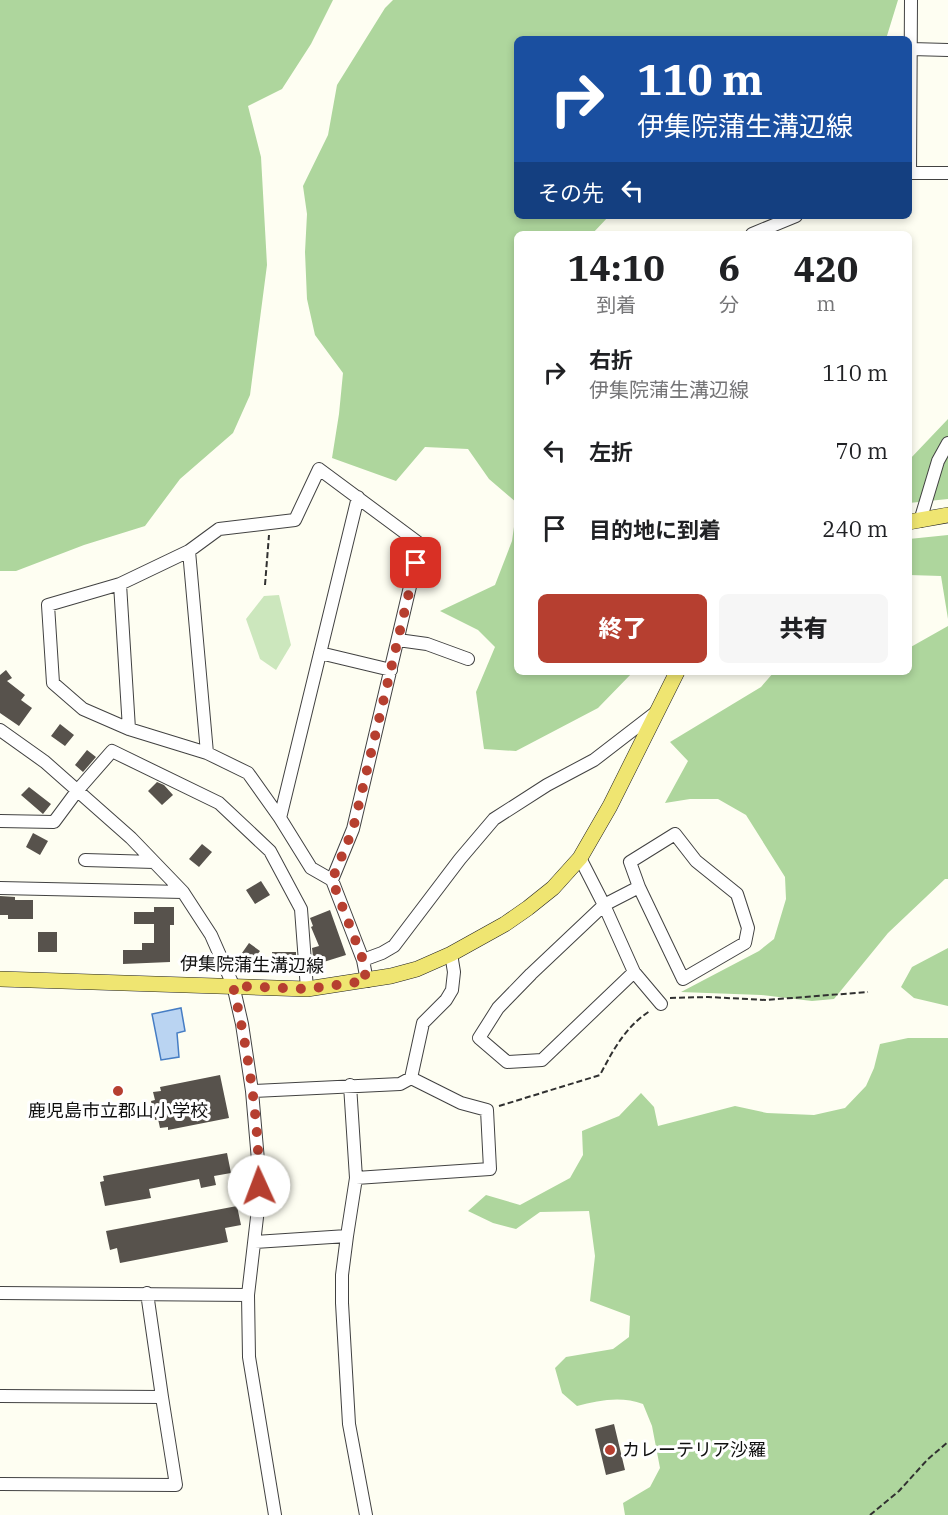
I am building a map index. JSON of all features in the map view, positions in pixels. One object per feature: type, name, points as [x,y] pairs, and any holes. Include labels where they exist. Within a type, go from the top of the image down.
[{"type":"main road","points":[[914,521],[948,515]]},
{"type":"main road","name":"伊集院蒲生溝辺線","points":[[0,979],[307,989],[366,981],[417,969],[451,954],[505,924],[528,908],[553,888],[580,858],[610,806],[676,675]]},
{"type":"street","points":[[911,0],[911,36]]},
{"type":"street","points":[[912,50],[948,50]]},
{"type":"street","points":[[912,173],[948,173]]},
{"type":"street","points":[[759,231],[789,219]]},
{"type":"street","points":[[914,521],[938,461],[948,443]]},
{"type":"street","points":[[332,880],[353,829],[420,544],[319,469],[295,520],[219,530],[189,551],[120,584],[48,606],[53,682],[83,709],[129,729],[207,753],[248,773],[311,868],[332,880],[363,960],[366,981]]},
{"type":"street","points":[[280,818],[358,497]]},
{"type":"street","points":[[189,551],[207,753]]},
{"type":"street","points":[[120,584],[129,729]]},
{"type":"street","points":[[398,640],[427,644],[468,659]]},
{"type":"street","points":[[320,653],[391,670]]},
{"type":"street","points":[[363,960],[394,946],[460,859],[494,819],[547,785],[594,760],[656,712]]},
{"type":"street","points":[[0,730],[45,762],[131,838],[183,892],[211,935],[233,986],[242,1024],[252,1091],[259,1172],[259,1200],[248,1295],[249,1357],[275,1515]]},
{"type":"street","points":[[0,821],[54,822],[112,751],[219,803],[270,851],[302,909],[307,989]]},
{"type":"street","points":[[675,834],[696,861],[737,894],[748,928],[746,943],[683,979],[639,887],[630,862],[675,834]]},
{"type":"street","points":[[580,858],[634,972],[661,1004]]},
{"type":"street","points":[[85,860],[154,862]]},
{"type":"street","points":[[634,972],[542,1060],[507,1062],[479,1038],[498,1008],[604,905],[639,887]]},
{"type":"street","points":[[0,888],[183,892]]},
{"type":"street","points":[[252,1091],[400,1084],[411,1078],[423,1023],[446,1000],[452,990],[454,972],[451,954]]},
{"type":"street","points":[[356,1178],[490,1169],[488,1110],[461,1103],[411,1078]]},
{"type":"street","points":[[350,1085],[356,1178],[342,1275],[342,1303],[349,1424],[366,1515]]},
{"type":"street","points":[[255,1242],[347,1236]]},
{"type":"street","points":[[0,1293],[248,1295]]},
{"type":"street","points":[[0,1484],[176,1485],[147,1293]]},
{"type":"street","points":[[0,1396],[162,1397]]},
{"type":"path","points":[[264,585],[271,523]]},
{"type":"path","points":[[488,1110],[600,1075],[615,1046],[639,1018],[668,999],[708,997],[766,1000],[868,992]]},
{"type":"path","points":[[870,1515],[899,1491],[928,1459],[948,1442]]},
{"type":"green space","points":[[0,0],[333,0],[311,44],[282,89],[248,106],[261,157],[267,265],[250,395],[233,433],[180,479],[145,526],[84,545],[16,571],[0,571]]},
{"type":"green space","points":[[393,0],[898,0],[887,36],[514,36],[514,219],[606,219],[595,231],[514,231],[514,500],[489,479],[468,449],[425,447],[396,481],[332,458],[343,373],[315,335],[307,299],[305,252],[307,214],[303,186],[328,135],[337,85],[385,8]]},
{"type":"green space","points":[[948,419],[948,499],[912,503],[912,457]]},
{"type":"green space","points":[[514,527],[514,675],[630,675],[598,708],[516,751],[484,749],[476,692],[495,647],[478,630],[440,611],[495,585],[512,541]]},
{"type":"green space","points":[[948,535],[948,619],[941,576],[912,575],[912,539]]},
{"type":"green space","points":[[279,595],[291,645],[276,670],[260,659],[246,619],[264,596]]},
{"type":"green space","points":[[948,626],[948,879],[945,879],[888,933],[834,999],[812,1001],[761,995],[681,992],[759,951],[774,939],[786,899],[785,877],[746,815],[718,799],[690,799],[665,803],[688,761],[670,742],[761,687],[771,675],[912,675],[912,646]]},
{"type":"green space","points":[[948,948],[948,1006],[914,998],[901,987],[912,967]]},
{"type":"green space","points":[[908,1038],[948,1038],[948,1515],[625,1515],[623,1503],[650,1487],[660,1468],[652,1426],[643,1404],[627,1400],[610,1400],[577,1406],[562,1393],[555,1368],[566,1357],[613,1349],[629,1337],[630,1316],[590,1301],[595,1256],[589,1211],[540,1212],[516,1229],[493,1223],[468,1211],[486,1195],[520,1205],[570,1178],[583,1155],[582,1131],[619,1116],[641,1093],[654,1107],[658,1126],[735,1106],[767,1113],[814,1115],[845,1108],[866,1086],[874,1068],[880,1044]]},
{"type":"water","points":[[181,1008],[185,1031],[177,1033],[179,1057],[161,1060],[152,1014]]},
{"type":"building","points":[[6,670],[12,678],[7,681],[25,695],[21,700],[32,708],[19,726],[0,713],[0,675]]},
{"type":"building","points":[[60,724],[74,735],[65,746],[51,736]]},
{"type":"building","points":[[87,750],[96,757],[83,772],[75,765]]},
{"type":"building","points":[[157,782],[164,785],[173,795],[162,805],[148,791]]},
{"type":"building","points":[[29,787],[51,804],[43,814],[21,795]]},
{"type":"building","points":[[33,833],[48,841],[40,855],[26,847]]},
{"type":"building","points":[[202,844],[212,852],[199,867],[189,859]]},
{"type":"building","points":[[261,881],[270,895],[255,904],[246,890]]},
{"type":"building","points":[[0,896],[15,897],[15,900],[33,900],[33,919],[8,919],[8,915],[0,915]]},
{"type":"building","points":[[154,907],[174,907],[174,925],[170,925],[170,962],[123,964],[123,950],[142,950],[142,943],[154,943],[154,924],[134,924],[134,912],[154,912]]},
{"type":"building","points":[[330,910],[346,955],[314,965],[312,948],[319,946],[311,927],[313,926],[310,918]]},
{"type":"building","points":[[38,932],[57,932],[57,952],[38,952]]},
{"type":"building","points":[[249,943],[260,951],[253,960],[242,953]]},
{"type":"building","points":[[272,952],[296,952],[296,966],[273,966]]},
{"type":"building","points":[[220,1075],[229,1118],[168,1130],[168,1127],[160,1128],[158,1119],[155,1120],[151,1101],[155,1100],[153,1092],[161,1091],[160,1087]]},
{"type":"building","points":[[227,1153],[231,1173],[214,1176],[216,1185],[201,1188],[199,1179],[149,1189],[151,1198],[105,1206],[100,1182],[104,1181],[103,1176]]},
{"type":"building","points":[[237,1206],[241,1225],[225,1228],[228,1242],[120,1263],[117,1248],[110,1250],[106,1231]]},
{"type":"building","name":"カレーテリア沙羅","points":[[614,1424],[625,1470],[606,1475],[595,1429]]},
{"type":"place","name":"鹿児島市立郡山小学校","points":[[118,1091]]},
{"type":"place","name":"カレーテリア沙羅","points":[[610,1450]]},
{"type":"route","points":[[259,1186],[252,1091],[242,1024],[233,986],[307,989],[366,981],[363,960],[332,880],[353,829],[416,563]]}]
